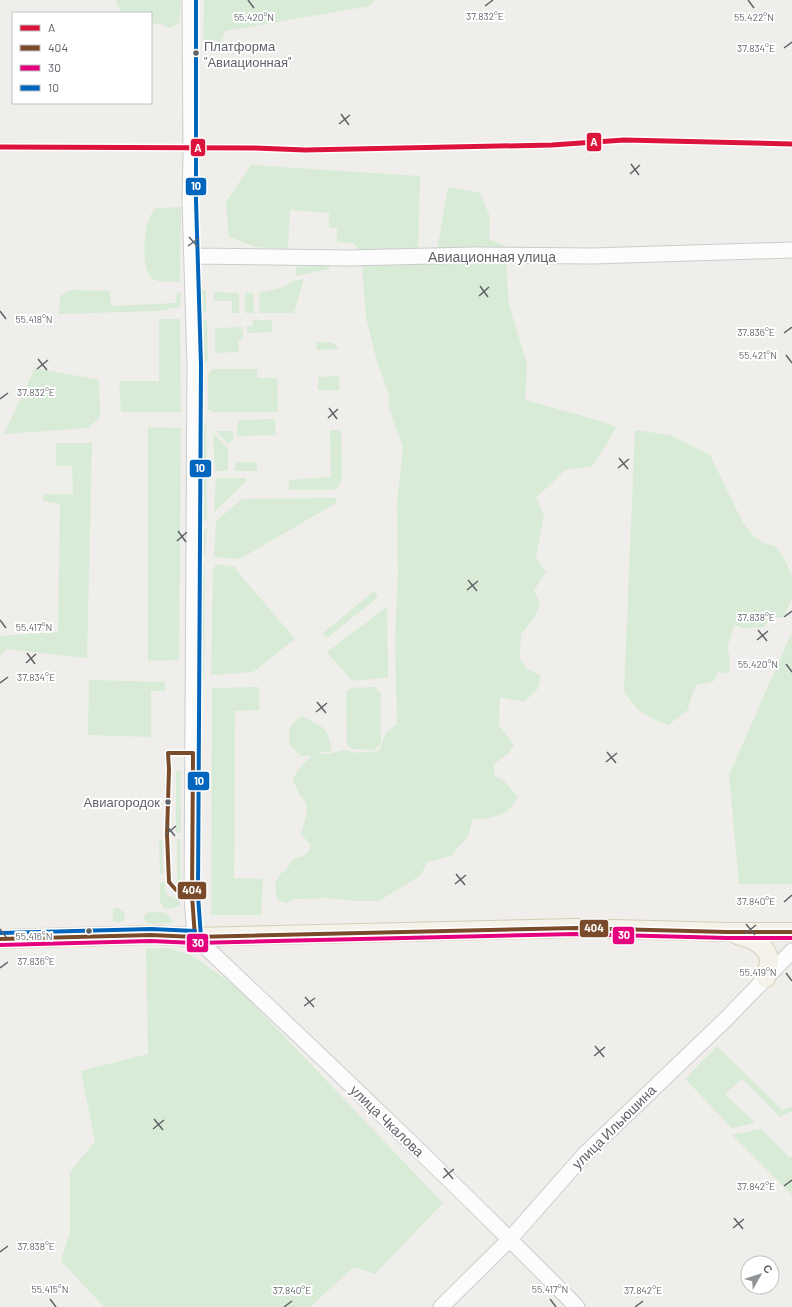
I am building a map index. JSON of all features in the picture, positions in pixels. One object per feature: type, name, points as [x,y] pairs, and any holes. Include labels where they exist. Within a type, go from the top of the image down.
[{"type":"main road","points":[[0,940],[151,935],[195,937],[576,928],[727,932],[792,932]]},
{"type":"main road","points":[[727,932],[755,941],[766,952],[769,960],[766,978]]},
{"type":"street","points":[[190,0],[190,200],[195,364],[192,896],[195,937]]},
{"type":"street","name":"Авиационная улица","points":[[192,256],[348,258],[475,255],[593,256],[792,250]]},
{"type":"street","name":"улица Чкалова","points":[[195,937],[397,1129],[510,1239],[577,1307]]},
{"type":"street","name":"улица Ильюшина","points":[[441,1307],[510,1239],[584,1155],[721,1024],[792,951]]},
{"type":"green space","points":[[116,0],[181,0],[179,23],[170,28],[159,23],[152,25],[152,12],[121,12]]},
{"type":"green space","points":[[204,0],[375,0],[370,6],[225,31],[220,43],[203,39]]},
{"type":"green space","points":[[251,165],[420,176],[418,248],[360,251],[353,243],[337,242],[337,228],[329,227],[329,213],[290,210],[288,249],[256,247],[229,237],[226,202]]},
{"type":"green space","points":[[448,187],[480,193],[490,217],[489,239],[505,246],[509,305],[527,364],[525,400],[597,420],[616,427],[592,466],[565,470],[536,497],[544,515],[536,558],[546,572],[534,590],[540,604],[535,616],[521,634],[520,659],[527,669],[541,676],[537,690],[524,702],[500,697],[499,725],[514,745],[509,753],[494,764],[494,775],[505,782],[518,797],[514,804],[499,815],[473,819],[468,836],[451,856],[427,862],[421,875],[379,901],[355,901],[329,898],[295,899],[287,903],[277,900],[275,884],[280,874],[286,870],[294,858],[305,855],[311,845],[301,834],[307,813],[306,803],[299,794],[293,780],[298,770],[312,756],[301,756],[290,746],[290,728],[294,722],[302,716],[319,725],[326,732],[331,751],[320,752],[319,754],[327,754],[345,750],[358,753],[379,751],[386,732],[397,724],[395,641],[398,573],[397,501],[403,448],[389,407],[389,395],[376,358],[366,317],[362,265],[435,261]]},
{"type":"green space","points":[[181,207],[180,282],[155,280],[150,276],[145,262],[145,235],[148,221],[156,208]]},
{"type":"green space","points":[[329,264],[329,269],[296,276],[296,267]]},
{"type":"green space","points":[[304,279],[294,313],[259,313],[259,293],[284,287],[292,281]]},
{"type":"green space","points":[[198,289],[206,290],[206,313],[198,308]]},
{"type":"green space","points":[[70,290],[110,291],[111,306],[176,303],[177,292],[181,293],[180,307],[158,311],[58,314],[61,295]]},
{"type":"green space","points":[[214,292],[239,293],[239,313],[232,313],[232,301],[214,301]]},
{"type":"green space","points":[[245,293],[253,293],[254,313],[245,313]]},
{"type":"green space","points":[[159,319],[180,319],[181,412],[121,412],[119,381],[159,381]]},
{"type":"green space","points":[[207,320],[208,362],[202,361],[198,323]]},
{"type":"green space","points":[[253,320],[272,320],[272,332],[247,333],[247,326],[253,326]]},
{"type":"green space","points":[[243,327],[243,339],[238,340],[239,352],[215,353],[215,328]]},
{"type":"green space","points":[[316,342],[331,342],[338,347],[338,349],[317,350]]},
{"type":"green space","points":[[35,368],[99,380],[100,417],[88,428],[4,434]]},
{"type":"green space","points":[[213,369],[257,369],[258,378],[277,378],[278,412],[212,412],[208,409],[208,374]]},
{"type":"green space","points":[[339,376],[339,390],[318,390],[318,377]]},
{"type":"green space","points":[[275,419],[276,435],[237,436],[237,424],[240,420]]},
{"type":"green space","points":[[203,423],[206,423],[207,521],[202,521],[199,517],[199,427]]},
{"type":"green space","points":[[148,427],[181,428],[179,660],[148,661]]},
{"type":"green space","points":[[330,430],[341,430],[342,477],[339,486],[334,490],[289,490],[289,480],[331,477]]},
{"type":"green space","points":[[635,430],[670,435],[710,455],[743,523],[753,535],[763,543],[775,546],[784,558],[792,577],[792,598],[784,617],[770,618],[764,627],[743,628],[734,625],[727,647],[730,658],[729,674],[717,672],[714,681],[696,685],[688,710],[668,725],[655,720],[638,710],[624,692]]},
{"type":"green space","points":[[216,431],[233,431],[233,440],[228,444]]},
{"type":"green space","points":[[213,433],[228,448],[228,471],[215,471]]},
{"type":"green space","points":[[56,443],[92,443],[87,658],[7,649],[0,655],[0,636],[58,632],[60,504],[43,501],[43,494],[73,494],[72,466],[56,466]]},
{"type":"green space","points":[[235,462],[257,462],[257,471],[235,471]]},
{"type":"green space","points":[[216,478],[246,478],[246,482],[214,512]]},
{"type":"green space","points":[[336,498],[336,503],[240,559],[214,557],[216,521],[242,499]]},
{"type":"green space","points":[[207,528],[205,555],[200,552],[201,533]]},
{"type":"green space","points":[[205,564],[204,680],[199,677],[199,566]]},
{"type":"green space","points":[[215,564],[236,567],[236,571],[295,639],[253,672],[211,675],[213,568],[215,568]]},
{"type":"green space","points":[[374,591],[378,597],[327,638],[323,633]]},
{"type":"green space","points":[[387,607],[388,677],[352,681],[327,652]]},
{"type":"green space","points":[[792,632],[792,884],[739,884],[729,775]]},
{"type":"green space","points":[[89,680],[165,682],[165,691],[151,691],[151,737],[88,735]]},
{"type":"green space","points":[[259,687],[259,710],[235,711],[234,878],[263,879],[261,915],[211,915],[212,688]]},
{"type":"green space","points":[[375,687],[381,694],[381,743],[375,750],[352,749],[347,745],[346,691],[351,688]]},
{"type":"green space","points":[[176,771],[181,771],[181,833],[176,833]]},
{"type":"green space","points":[[177,839],[180,839],[181,888],[177,885]]},
{"type":"green space","points":[[159,840],[162,840],[163,874],[160,874]]},
{"type":"green space","points":[[160,882],[165,882],[166,893],[180,900],[180,905],[171,909],[164,908],[160,902]]},
{"type":"green space","points":[[118,908],[124,912],[125,918],[121,922],[113,921],[113,909]]},
{"type":"green space","points":[[151,911],[165,913],[172,919],[172,923],[148,924],[143,918]]},
{"type":"green space","points":[[167,948],[191,955],[237,987],[443,1203],[375,1274],[354,1267],[310,1307],[104,1307],[61,1261],[70,1232],[70,1172],[95,1141],[81,1071],[148,1054],[146,949]]},
{"type":"green space","points":[[717,1046],[782,1110],[792,1106],[792,1111],[780,1117],[742,1079],[725,1094],[755,1123],[732,1128],[685,1079]]},
{"type":"green space","points":[[761,1129],[790,1158],[792,1156],[792,1195],[732,1135]]},
{"type":"transit line","name":"10","points":[[196,0],[196,200],[201,365],[198,896],[201,937]]},
{"type":"transit line","name":"A","points":[[0,147],[255,148],[305,150],[552,145],[624,140],[792,144]]},
{"type":"transit line","name":"404","points":[[168,753],[193,753],[192,896],[176,890],[169,882],[167,834],[168,753]]},
{"type":"transit line","name":"404","points":[[192,896],[195,937]]},
{"type":"transit line","name":"404","points":[[0,939],[151,935],[195,937],[576,928],[727,932],[792,932]]},
{"type":"transit line","name":"10","points":[[0,933],[151,929],[195,931]]},
{"type":"transit line","name":"30","points":[[0,945],[151,941],[195,943],[576,934],[727,938],[792,938]]},
{"type":"place","name":"Платформа \"Авиационная\"","points":[[196,53]]},
{"type":"place","name":"Авиагородок","points":[[168,802]]}]
